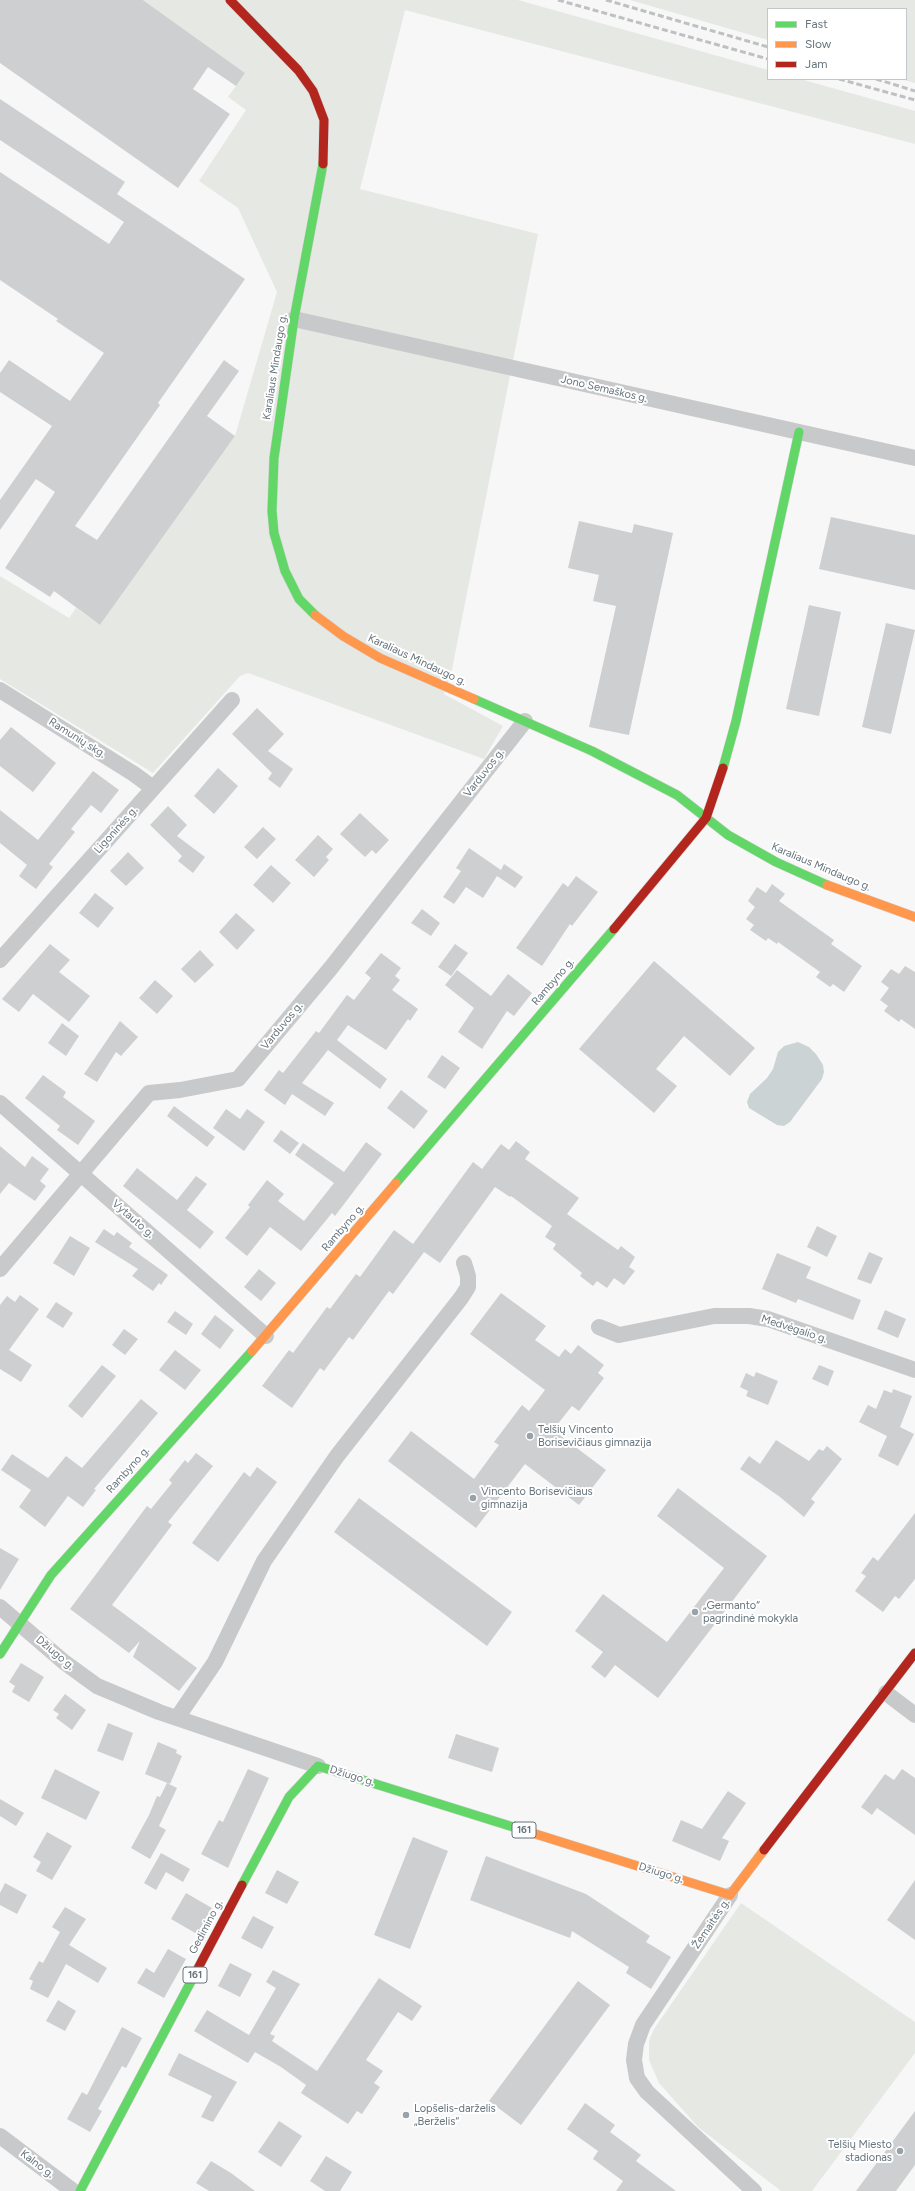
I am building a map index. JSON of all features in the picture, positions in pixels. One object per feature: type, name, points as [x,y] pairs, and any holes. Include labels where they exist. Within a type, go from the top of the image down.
[{"type":"street","name":"Karaliaus Mindaugo g.","points":[[230,0],[298,70],[313,91],[324,120],[325,156],[294,319],[274,458],[272,511],[276,544],[290,585],[299,599],[312,613],[343,636],[380,658],[592,751],[677,795],[728,835],[776,862],[844,892],[913,914]]},
{"type":"street","name":"Jono Semaškos g.","points":[[294,319],[915,458]]},
{"type":"street","points":[[706,818],[726,760],[736,721],[799,432]]},
{"type":"street","name":"Ramunių skg.","points":[[0,690],[134,774],[153,788]]},
{"type":"street","name":"Ligoninės g.","points":[[0,960],[232,700]]},
{"type":"street","name":"Varduvos g.","points":[[0,1270],[150,1093],[180,1090],[238,1080],[334,962],[525,721]]},
{"type":"street","name":"Rambyno g.","points":[[0,1654],[19,1622],[51,1575],[139,1475],[266,1336],[626,915],[706,818]]},
{"type":"street","name":"Vytauto g.","points":[[0,1103],[266,1336]]},
{"type":"street","points":[[177,1718],[215,1662],[264,1560],[337,1456],[461,1298],[468,1287],[468,1276],[464,1263]]},
{"type":"street","name":"Medvėgalio g.","points":[[599,1327],[619,1335],[714,1316],[749,1316],[768,1319],[915,1370]]},
{"type":"street","name":"Džiugo g.","points":[[0,1607],[64,1662],[97,1686],[177,1718],[318,1766],[730,1895]]},
{"type":"street","name":"Žemaitės g.","points":[[754,2191],[646,2092],[637,2078],[634,2060],[636,2044],[644,2025],[730,1895],[886,1693],[915,1653]]},
{"type":"street","points":[[886,1693],[915,1715]]},
{"type":"street","name":"Gedimino g.","points":[[80,2191],[289,1797],[318,1766]]},
{"type":"street","name":"Kalno g.","points":[[0,2136],[73,2191]]},
{"type":"shaded area","points":[[143,0],[518,0],[767,70],[767,80],[804,80],[915,111],[915,144],[405,10],[360,189],[538,234],[451,674],[444,694],[503,726],[484,759],[248,673],[240,676],[153,773],[0,679],[0,576],[69,618],[76,608],[100,625],[235,436],[277,292],[238,208],[199,181],[246,110],[228,97],[245,73]]},
{"type":"shaded area","points":[[630,0],[915,0],[915,83],[904,80],[907,80],[907,8],[767,8],[767,40]]},
{"type":"shaded area","points":[[798,1042],[809,1047],[816,1054],[823,1065],[824,1072],[822,1079],[790,1122],[784,1126],[777,1125],[749,1108],[747,1102],[750,1094],[767,1078],[773,1069],[778,1052],[784,1046]]},
{"type":"shaded area","points":[[741,1903],[915,2022],[915,2053],[812,2191],[781,2191],[698,2127],[659,2083],[649,2060],[649,2041],[654,2029]]},
{"type":"building","points":[[0,0],[143,0],[245,73],[236,86],[208,67],[193,89],[230,114],[178,188],[0,63]]},
{"type":"building","points":[[0,99],[125,182],[117,194],[245,279],[158,403],[160,405],[75,526],[97,540],[224,360],[239,371],[207,416],[235,436],[100,625],[54,591],[50,597],[5,568],[55,492],[36,479],[0,530],[0,500],[52,426],[0,392],[0,373],[9,360],[70,401],[104,353],[56,321],[58,319],[0,280],[0,172],[109,244],[124,222],[0,140]]},
{"type":"building","points":[[831,517],[915,535],[915,590],[819,569]]},
{"type":"building","points":[[579,521],[632,533],[634,524],[673,533],[629,735],[589,727],[616,606],[593,601],[599,575],[568,568]]},
{"type":"building","points":[[809,605],[841,612],[819,716],[786,709]]},
{"type":"building","points":[[886,623],[915,630],[891,734],[862,727]]},
{"type":"building","points":[[257,708],[284,734],[268,751],[293,769],[280,788],[268,779],[272,773],[232,734]]},
{"type":"building","points":[[11,727],[56,763],[33,792],[0,766],[0,740]]},
{"type":"building","points":[[218,768],[238,786],[214,814],[194,796]]},
{"type":"building","points":[[93,771],[119,790],[101,813],[91,805],[71,829],[75,832],[49,864],[53,867],[36,889],[19,876],[27,865],[0,843],[0,810],[38,840]]},
{"type":"building","points":[[168,806],[187,825],[177,836],[205,857],[193,873],[178,861],[182,856],[150,825]]},
{"type":"building","points":[[360,813],[389,840],[376,854],[372,850],[365,857],[340,834]]},
{"type":"building","points":[[263,827],[276,839],[257,859],[244,847]]},
{"type":"building","points":[[318,835],[333,849],[326,857],[329,860],[314,877],[295,860]]},
{"type":"building","points":[[469,848],[501,870],[504,864],[523,877],[515,888],[497,876],[483,898],[466,887],[454,904],[443,897],[461,871],[456,868]]},
{"type":"building","points":[[128,852],[144,868],[126,886],[110,871]]},
{"type":"building","points":[[271,865],[291,883],[273,903],[253,885]]},
{"type":"building","points":[[576,876],[598,892],[572,926],[570,924],[542,966],[516,948],[563,883],[568,887]]},
{"type":"building","points":[[772,884],[785,894],[779,901],[834,940],[831,944],[862,966],[844,992],[833,984],[830,987],[816,977],[820,972],[778,942],[777,944],[768,938],[766,941],[750,930],[754,925],[746,919],[755,907],[748,901],[757,887],[766,893]]},
{"type":"building","points":[[95,893],[114,908],[98,928],[79,913]]},
{"type":"building","points":[[422,909],[440,923],[431,936],[411,923]]},
{"type":"building","points":[[236,913],[255,930],[237,950],[219,932]]},
{"type":"building","points":[[50,944],[70,960],[59,972],[90,996],[69,1022],[33,994],[19,1012],[2,999]]},
{"type":"building","points":[[455,944],[468,953],[451,976],[438,967]]},
{"type":"building","points":[[200,950],[214,965],[195,983],[181,969]]},
{"type":"building","points":[[381,953],[401,968],[395,976],[400,980],[392,990],[418,1009],[410,1021],[408,1019],[386,1050],[348,1025],[337,1040],[387,1079],[380,1089],[328,1050],[302,1083],[334,1103],[325,1116],[292,1094],[285,1105],[264,1090],[279,1070],[283,1073],[316,1031],[319,1033],[347,995],[354,1000],[371,978],[365,973]]},
{"type":"building","points":[[654,961],[755,1048],[730,1076],[684,1036],[656,1069],[677,1086],[654,1113],[579,1049]]},
{"type":"building","points":[[905,966],[915,972],[915,1029],[901,1019],[899,1022],[884,1011],[888,1006],[880,1000],[889,988],[881,982],[891,969],[899,974]]},
{"type":"building","points":[[457,970],[491,996],[508,974],[532,993],[514,1016],[507,1011],[482,1049],[458,1032],[474,1008],[445,985]]},
{"type":"building","points":[[155,980],[173,996],[157,1014],[139,998]]},
{"type":"building","points":[[120,1021],[138,1037],[121,1056],[116,1052],[97,1082],[84,1074]]},
{"type":"building","points":[[62,1023],[79,1036],[66,1056],[48,1043]]},
{"type":"building","points":[[442,1055],[460,1068],[445,1089],[427,1077]]},
{"type":"building","points":[[43,1075],[66,1092],[63,1097],[95,1121],[78,1145],[57,1130],[60,1126],[25,1098]]},
{"type":"building","points":[[401,1090],[428,1111],[414,1129],[387,1108]]},
{"type":"building","points":[[174,1106],[215,1137],[207,1147],[167,1116]]},
{"type":"building","points":[[226,1109],[240,1119],[247,1109],[265,1122],[244,1151],[213,1128]]},
{"type":"building","points":[[281,1130],[299,1143],[290,1154],[273,1141]]},
{"type":"building","points":[[516,1141],[530,1152],[525,1159],[579,1198],[567,1214],[618,1250],[621,1246],[635,1257],[629,1267],[635,1271],[624,1285],[614,1278],[607,1288],[597,1281],[593,1286],[580,1276],[582,1273],[553,1249],[556,1244],[545,1237],[552,1226],[511,1196],[510,1197],[495,1187],[440,1263],[424,1252],[393,1294],[389,1291],[353,1340],[349,1337],[324,1371],[320,1368],[292,1408],[262,1386],[289,1350],[293,1353],[327,1307],[330,1309],[356,1274],[360,1277],[394,1230],[413,1244],[473,1162],[482,1169],[501,1144],[509,1150]]},
{"type":"building","points":[[366,1142],[382,1154],[335,1216],[332,1213],[301,1251],[270,1227],[247,1256],[225,1238],[250,1207],[248,1205],[267,1180],[284,1194],[278,1201],[304,1221],[334,1183],[295,1155],[303,1143],[344,1172]]},
{"type":"building","points":[[0,1146],[25,1167],[32,1156],[49,1169],[40,1181],[46,1186],[35,1201],[9,1183],[0,1194]]},
{"type":"building","points":[[137,1168],[177,1200],[196,1176],[207,1184],[187,1210],[214,1232],[200,1249],[123,1186]]},
{"type":"building","points":[[817,1226],[837,1236],[827,1257],[807,1247]]},
{"type":"building","points":[[104,1229],[114,1236],[117,1232],[132,1243],[129,1247],[168,1275],[161,1285],[159,1283],[153,1291],[132,1276],[138,1269],[95,1242]]},
{"type":"building","points":[[70,1236],[90,1248],[74,1276],[53,1263]]},
{"type":"building","points":[[869,1252],[883,1258],[871,1284],[857,1279]]},
{"type":"building","points":[[777,1253],[811,1267],[806,1278],[861,1300],[853,1320],[798,1299],[796,1303],[762,1289]]},
{"type":"building","points":[[259,1269],[276,1283],[261,1301],[244,1287]]},
{"type":"building","name":"Telšių Vincento Borisevičiaus gimnazija","points":[[501,1293],[546,1326],[535,1340],[559,1357],[565,1349],[571,1354],[578,1345],[604,1365],[598,1373],[604,1378],[579,1411],[572,1406],[553,1430],[606,1470],[579,1505],[525,1464],[476,1528],[388,1461],[411,1431],[474,1479],[499,1445],[494,1442],[522,1405],[529,1411],[545,1390],[470,1334]]},
{"type":"building","points":[[20,1295],[39,1309],[9,1350],[32,1365],[21,1382],[0,1369],[0,1305],[7,1296],[15,1302]]},
{"type":"building","points":[[56,1302],[73,1313],[63,1328],[46,1317]]},
{"type":"building","points":[[885,1310],[906,1319],[898,1338],[877,1329]]},
{"type":"building","points":[[175,1311],[193,1324],[186,1335],[167,1322]]},
{"type":"building","points":[[215,1315],[234,1330],[220,1349],[201,1334]]},
{"type":"building","points":[[124,1329],[138,1339],[125,1355],[112,1345]]},
{"type":"building","points":[[175,1350],[201,1370],[185,1390],[159,1370]]},
{"type":"building","points":[[102,1365],[116,1376],[82,1418],[68,1406]]},
{"type":"building","points":[[819,1365],[834,1371],[828,1386],[812,1379]]},
{"type":"building","points":[[756,1372],[778,1381],[768,1405],[746,1396],[748,1391],[740,1387],[746,1373],[754,1377]]},
{"type":"building","points":[[893,1389],[912,1396],[900,1427],[914,1434],[898,1466],[878,1456],[887,1436],[859,1422],[868,1405],[876,1409],[884,1390],[892,1393]]},
{"type":"building","points":[[141,1399],[158,1413],[94,1489],[96,1490],[83,1507],[68,1496],[45,1527],[19,1507],[31,1490],[1,1470],[12,1454],[48,1478],[66,1456],[82,1468]]},
{"type":"building","points":[[776,1440],[809,1461],[819,1449],[823,1451],[827,1446],[842,1459],[811,1499],[815,1502],[804,1517],[780,1497],[740,1469],[749,1456],[760,1464]]},
{"type":"building","points":[[196,1453],[213,1466],[168,1522],[172,1525],[112,1605],[197,1668],[179,1691],[133,1657],[140,1641],[129,1653],[70,1609],[147,1506],[151,1509],[172,1483],[169,1480],[185,1460],[188,1463]]},
{"type":"building","points":[[257,1467],[277,1482],[218,1562],[192,1543],[244,1472],[250,1477]]},
{"type":"building","points":[[678,1488],[767,1556],[658,1698],[615,1665],[605,1678],[591,1667],[603,1652],[575,1631],[603,1594],[667,1642],[724,1568],[657,1516]]},
{"type":"building","points":[[359,1498],[512,1612],[487,1646],[334,1532]]},
{"type":"building","points":[[915,1513],[915,1579],[899,1599],[895,1596],[883,1612],[855,1591],[866,1576],[861,1573],[873,1557],[878,1561]]},
{"type":"building","points":[[0,1548],[19,1559],[0,1590]]},
{"type":"building","points":[[21,1663],[44,1677],[29,1702],[12,1692],[15,1686],[9,1682]]},
{"type":"building","points":[[65,1694],[86,1710],[72,1730],[56,1718],[59,1714],[53,1710]]},
{"type":"building","points":[[108,1723],[133,1733],[123,1761],[97,1751]]},
{"type":"building","points":[[456,1734],[499,1748],[492,1772],[448,1758]]},
{"type":"building","points":[[158,1742],[177,1750],[176,1753],[182,1756],[170,1784],[145,1774]]},
{"type":"building","points":[[55,1769],[100,1792],[86,1820],[41,1798]]},
{"type":"building","points":[[248,1769],[269,1778],[228,1868],[201,1854],[219,1820],[223,1822]]},
{"type":"building","points":[[902,1769],[915,1778],[915,1835],[877,1808],[872,1815],[861,1807],[885,1774],[894,1780]]},
{"type":"building","points":[[167,1783],[177,1788],[159,1826],[166,1830],[150,1859],[131,1848],[149,1815],[157,1796],[160,1797]]},
{"type":"building","points":[[728,1791],[746,1803],[722,1838],[729,1841],[720,1861],[672,1841],[681,1820],[702,1829]]},
{"type":"building","points":[[0,1799],[24,1813],[16,1826],[0,1816]]},
{"type":"building","points":[[47,1832],[72,1846],[52,1880],[36,1871],[41,1862],[33,1857]]},
{"type":"building","points":[[413,1837],[448,1851],[410,1949],[374,1935]]},
{"type":"building","points":[[161,1853],[190,1869],[183,1882],[166,1872],[156,1890],[144,1883]]},
{"type":"building","points":[[486,1856],[586,1894],[650,1936],[646,1942],[671,1957],[651,1989],[626,1973],[629,1967],[572,1931],[570,1938],[470,1900]]},
{"type":"building","points":[[277,1870],[299,1882],[287,1904],[265,1893]]},
{"type":"building","points":[[915,1880],[915,1940],[887,1920]]},
{"type":"building","points":[[5,1883],[27,1895],[17,1914],[0,1905],[0,1893]]},
{"type":"building","points":[[186,1893],[212,1908],[197,1934],[171,1919]]},
{"type":"building","points":[[65,1907],[86,1919],[69,1945],[107,1968],[98,1983],[66,1964],[48,1998],[30,1989],[33,1981],[29,1979],[39,1961],[43,1963],[60,1932],[52,1927]]},
{"type":"building","points":[[253,1916],[274,1927],[262,1949],[241,1938]]},
{"type":"building","points":[[168,1949],[186,1959],[164,1998],[137,1983],[146,1968],[154,1973]]},
{"type":"building","points":[[230,1963],[252,1974],[240,1997],[218,1986]]},
{"type":"building","points":[[273,1970],[300,1984],[270,2034],[275,2036],[272,2041],[317,2071],[379,1978],[422,2006],[412,2021],[398,2012],[366,2060],[383,2071],[374,2083],[380,2087],[362,2114],[357,2111],[348,2124],[301,2093],[306,2085],[281,2067],[255,2052],[248,2063],[194,2031],[207,2010],[249,2035],[276,1988],[266,1982]]},
{"type":"building","points":[[578,1981],[610,2005],[521,2125],[489,2101]]},
{"type":"building","points":[[58,2000],[76,2011],[65,2031],[46,2021]]},
{"type":"building","points":[[122,2027],[142,2038],[126,2068],[122,2066],[98,2109],[102,2111],[90,2132],[67,2119],[82,2092],[87,2095]]},
{"type":"building","points":[[179,2053],[237,2082],[213,2122],[201,2117],[212,2096],[168,2075]]},
{"type":"building","points":[[585,2103],[615,2125],[610,2132],[641,2155],[636,2161],[676,2191],[616,2191],[623,2181],[593,2159],[598,2151],[567,2129]]},
{"type":"building","name":"Telšių Miesto stadionas","points":[[915,2111],[915,2165],[896,2191],[856,2191]]},
{"type":"building","points":[[279,2121],[302,2136],[281,2167],[258,2152]]},
{"type":"building","points":[[326,2156],[352,2172],[340,2191],[325,2191],[310,2181]]},
{"type":"building","points":[[211,2161],[231,2173],[255,2191],[209,2191],[196,2183]]},
{"type":"railway","points":[[558,0],[767,59]]},
{"type":"railway","points":[[606,0],[767,47]]},
{"type":"railway","points":[[843,80],[915,100]]},
{"type":"railway","points":[[879,80],[915,91]]},
{"type":"traffic: fast","points":[[315,615],[299,599],[285,571],[274,533],[272,511],[274,458],[294,319],[323,164]]},
{"type":"traffic: fast","points":[[723,768],[736,721],[799,432]]},
{"type":"traffic: fast","points":[[474,699],[592,751],[677,795],[728,835],[776,862],[827,885]]},
{"type":"traffic: fast","points":[[396,1183],[614,929]]},
{"type":"traffic: fast","points":[[0,1654],[51,1575],[252,1351]]},
{"type":"traffic: fast","points":[[242,1885],[289,1797],[318,1766],[526,1831]]},
{"type":"traffic: fast","points":[[80,2191],[196,1972]]},
{"type":"traffic: slow","points":[[315,615],[343,636],[380,658],[474,699]]},
{"type":"traffic: slow","points":[[827,885],[915,917]]},
{"type":"traffic: slow","points":[[252,1351],[396,1183]]},
{"type":"traffic: slow","points":[[526,1831],[730,1895],[764,1850]]},
{"type":"traffic: jam","points":[[230,0],[298,70],[313,91],[324,120],[323,164]]},
{"type":"traffic: jam","points":[[614,929],[706,818],[723,768]]},
{"type":"traffic: jam","points":[[764,1850],[915,1653]]},
{"type":"traffic: jam","points":[[196,1972],[242,1885]]},
{"type":"place","name":"Telšių Vincento Borisevičiaus gimnazija","points":[[530,1436]]},
{"type":"place","name":"Vincento Borisevičiaus gimnazija","points":[[473,1498]]},
{"type":"place","name":"„Germanto“ pagrindinė mokykla","points":[[695,1612]]},
{"type":"place","name":"Lopšelis-darželis „Berželis“","points":[[406,2115]]},
{"type":"place","name":"Telšių Miesto stadionas","points":[[900,2151]]}]
